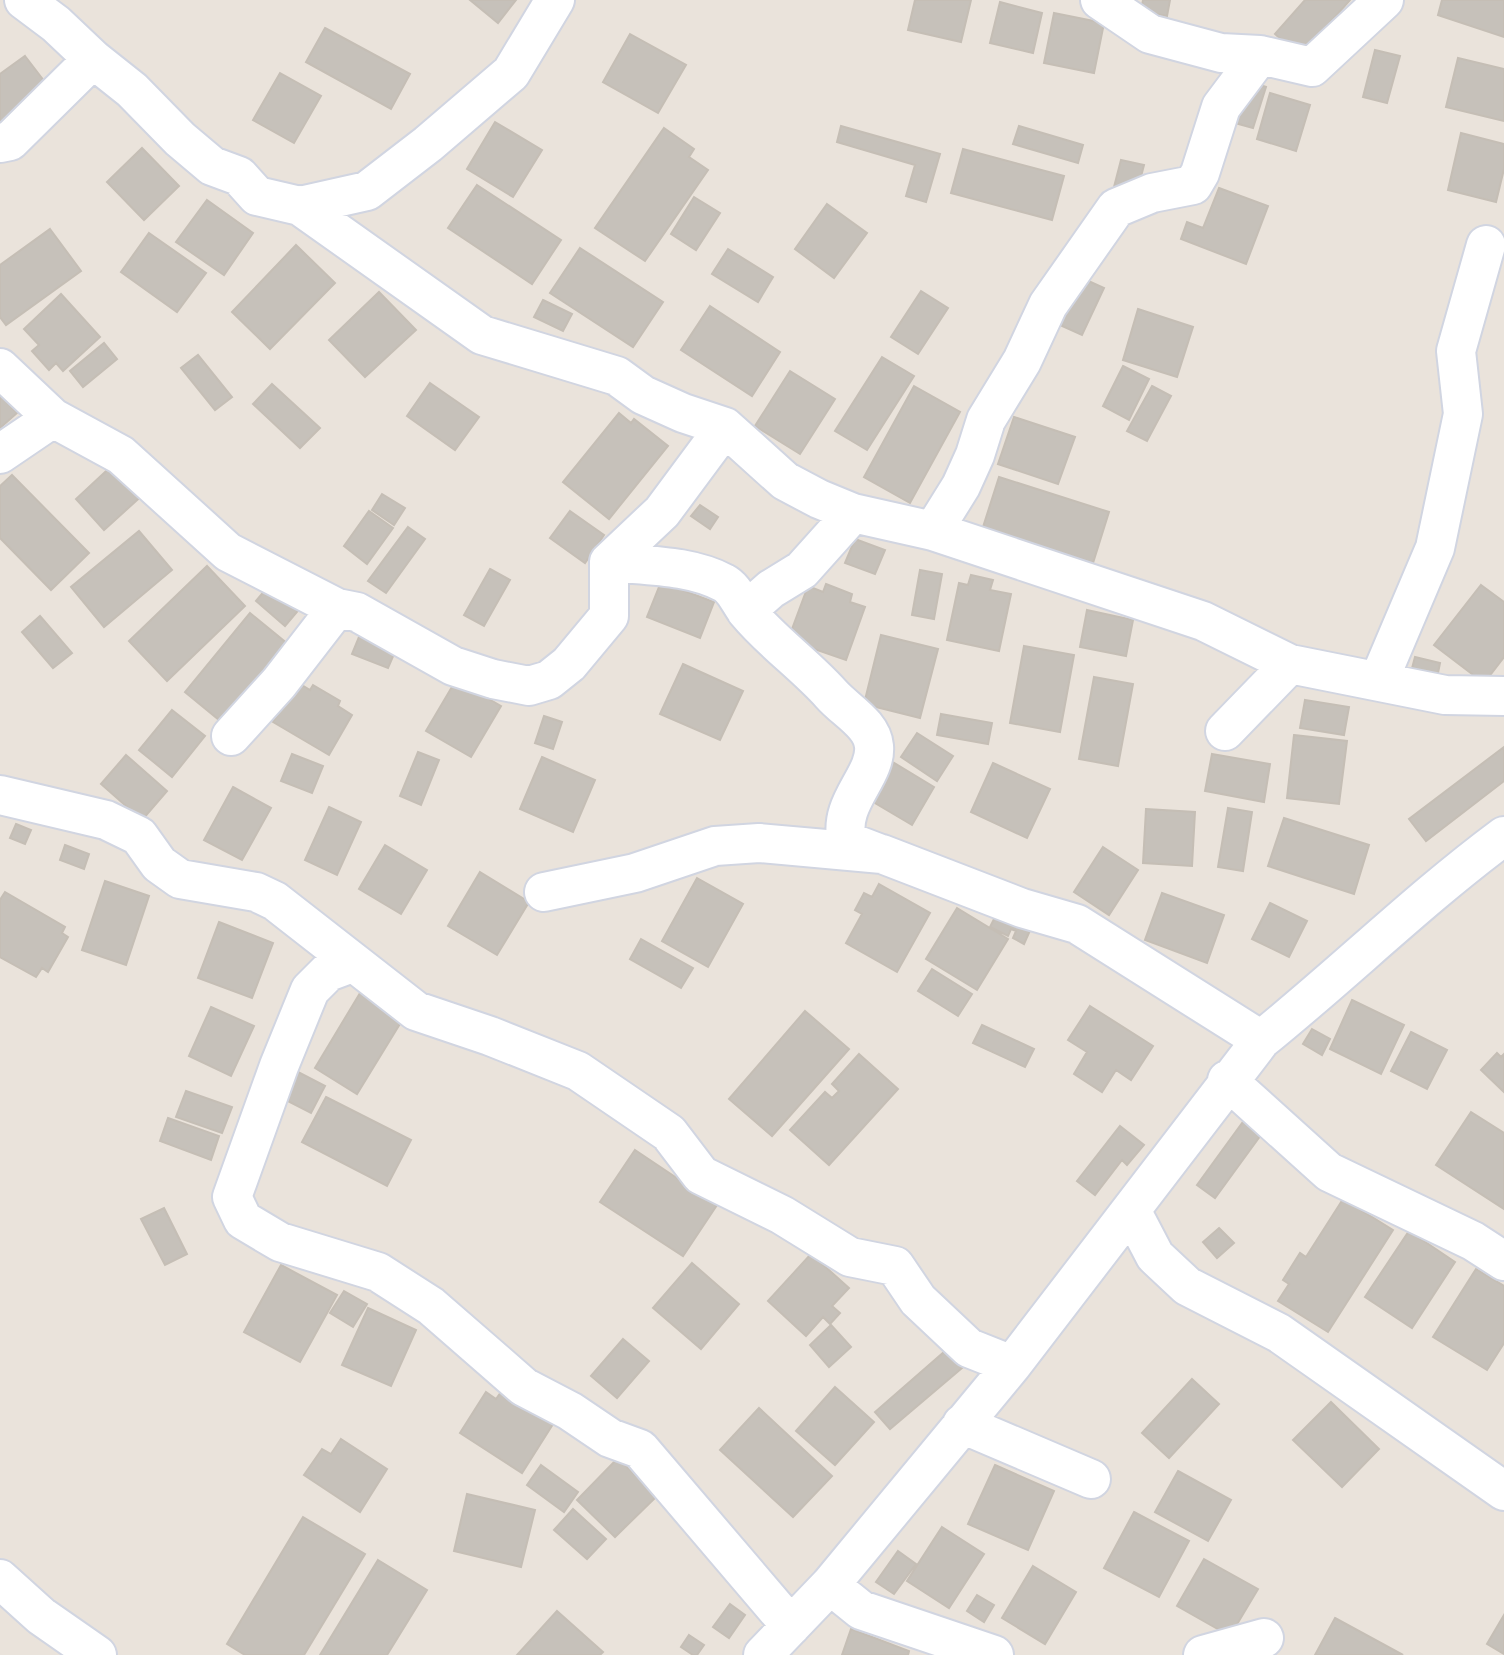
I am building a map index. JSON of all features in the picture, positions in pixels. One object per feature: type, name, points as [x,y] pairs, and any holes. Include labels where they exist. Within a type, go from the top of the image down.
[{"type":"street","points":[[24,0],[132,90],[180,139],[212,166],[239,176],[257,195],[300,206],[482,335],[617,376],[643,395],[683,413],[725,427],[785,481],[819,499],[853,513],[933,531],[1203,621],[1290,664],[1445,695],[1504,696]]},
{"type":"street","points":[[300,206],[367,191],[428,144],[511,73],[555,0]]},
{"type":"street","points":[[1100,0],[1150,34],[1221,53],[1260,55],[1312,67],[1384,0]]},
{"type":"street","points":[[933,531],[961,486],[975,455],[986,420],[1021,361],[1048,305],[1116,208],[1152,193],[1193,185],[1200,173],[1221,107],[1260,55]]},
{"type":"street","points":[[0,143],[10,141],[93,59]]},
{"type":"street","points":[[1379,680],[1435,548],[1463,414],[1456,351],[1486,246]]},
{"type":"street","points":[[0,368],[53,418],[121,455],[228,552],[337,608],[357,612],[453,666],[494,679],[529,686],[549,680],[569,664],[609,616],[610,562],[662,512],[725,427]]},
{"type":"street","points":[[0,454],[53,418]]},
{"type":"street","points":[[746,611],[771,589],[802,570],[853,513]]},
{"type":"street","points":[[610,562],[698,571],[728,584],[746,611],[765,632],[814,675],[844,709],[870,729],[874,746],[873,761],[848,814],[845,832],[848,841],[1022,908],[1076,924],[1261,1040]]},
{"type":"street","points":[[231,736],[279,683],[337,608]]},
{"type":"street","points":[[1225,731],[1290,664]]},
{"type":"street","points":[[0,795],[106,820],[139,836],[159,864],[180,879],[256,892],[275,901],[416,1011],[490,1036],[578,1071],[669,1133],[701,1175],[782,1215],[850,1256],[895,1266],[918,1300],[969,1348],[1012,1364]]},
{"type":"street","points":[[763,1655],[830,1586],[1012,1364],[1227,1080],[1261,1040],[1504,836]]},
{"type":"street","points":[[544,892],[635,873],[715,846],[759,843],[882,854]]},
{"type":"street","points":[[352,963],[328,972],[310,990],[279,1066],[232,1197],[243,1220],[280,1242],[378,1272],[431,1306],[524,1387],[610,1438],[640,1449],[791,1626]]},
{"type":"street","points":[[1227,1080],[1329,1172],[1450,1229],[1504,1261]]},
{"type":"street","points":[[1130,1210],[1155,1256],[1187,1286],[1279,1333],[1504,1491]]},
{"type":"street","points":[[962,1424],[1091,1479]]},
{"type":"street","points":[[0,1579],[41,1616],[96,1655]]},
{"type":"street","points":[[830,1586],[861,1610],[994,1655]]},
{"type":"street","points":[[1203,1655],[1264,1638]]},
{"type":"building","points":[[470,0],[516,0],[498,23]]},
{"type":"building","points":[[915,0],[971,0],[961,42],[908,30]]},
{"type":"building","points":[[1143,0],[1170,0],[1167,16],[1141,11]]},
{"type":"building","points":[[1305,0],[1350,0],[1300,56],[1275,34]]},
{"type":"building","points":[[1442,0],[1504,0],[1504,37],[1438,15]]},
{"type":"building","points":[[1000,2],[1042,13],[1033,53],[990,43]]},
{"type":"building","points":[[1054,13],[1104,23],[1094,73],[1044,63]]},
{"type":"building","points":[[325,28],[410,74],[391,109],[306,62]]},
{"type":"building","points":[[630,34],[686,65],[658,113],[603,82]]},
{"type":"building","points":[[1375,50],[1400,56],[1387,103],[1363,97]]},
{"type":"building","points":[[25,56],[51,90],[0,127],[0,74]]},
{"type":"building","points":[[1458,58],[1504,69],[1504,121],[1446,107]]},
{"type":"building","points":[[280,73],[321,96],[294,143],[253,120]]},
{"type":"building","points":[[1248,81],[1266,87],[1253,128],[1235,123]]},
{"type":"building","points":[[1270,93],[1310,105],[1296,151],[1257,139]]},
{"type":"building","points":[[495,122],[542,150],[513,197],[467,169]]},
{"type":"building","points":[[841,126],[940,154],[926,202],[906,196],[915,165],[837,142]]},
{"type":"building","points":[[1019,126],[1083,145],[1078,163],[1013,144]]},
{"type":"building","points":[[664,128],[694,149],[689,157],[708,170],[645,261],[595,228]]},
{"type":"building","points":[[1461,133],[1504,144],[1504,169],[1496,202],[1448,190]]},
{"type":"building","points":[[142,148],[179,186],[144,220],[107,182]]},
{"type":"building","points":[[963,149],[1064,176],[1052,220],[951,193]]},
{"type":"building","points":[[1121,160],[1144,165],[1137,192],[1114,187]]},
{"type":"building","points":[[477,185],[561,240],[532,284],[448,228]]},
{"type":"building","points":[[1219,188],[1268,206],[1246,264],[1181,239],[1187,222],[1203,228]]},
{"type":"building","points":[[694,197],[720,213],[696,250],[671,234]]},
{"type":"building","points":[[207,200],[253,233],[224,275],[176,242]]},
{"type":"building","points":[[827,204],[867,233],[834,278],[795,249]]},
{"type":"building","points":[[50,229],[81,271],[6,325],[0,317],[0,265]]},
{"type":"building","points":[[149,233],[206,273],[177,312],[121,272]]},
{"type":"building","points":[[296,245],[335,283],[270,349],[232,312]]},
{"type":"building","points":[[580,248],[663,302],[633,347],[550,293]]},
{"type":"building","points":[[728,249],[773,277],[758,302],[712,274]]},
{"type":"building","points":[[1073,274],[1104,288],[1082,335],[1051,321]]},
{"type":"building","points":[[921,291],[948,308],[918,354],[891,337]]},
{"type":"building","points":[[379,292],[416,330],[365,377],[329,340]]},
{"type":"building","points":[[61,294],[100,337],[63,371],[56,363],[49,370],[32,351],[39,345],[24,329]]},
{"type":"building","points":[[543,300],[572,314],[563,331],[534,317]]},
{"type":"building","points":[[710,306],[780,352],[752,396],[681,350]]},
{"type":"building","points":[[1138,309],[1193,327],[1177,377],[1123,360]]},
{"type":"building","points":[[104,343],[117,359],[83,387],[70,371]]},
{"type":"building","points":[[198,355],[232,397],[215,410],[181,368]]},
{"type":"building","points":[[882,357],[914,376],[867,450],[835,431]]},
{"type":"building","points":[[1123,366],[1149,379],[1129,420],[1103,406]]},
{"type":"building","points":[[790,371],[835,399],[800,454],[755,426]]},
{"type":"building","points":[[430,383],[479,417],[455,450],[407,416]]},
{"type":"building","points":[[272,384],[320,428],[300,448],[253,404]]},
{"type":"building","points":[[914,386],[960,412],[910,503],[864,477]]},
{"type":"building","points":[[1152,386],[1171,396],[1147,441],[1127,431]]},
{"type":"building","points":[[0,394],[17,413],[0,428]]},
{"type":"building","points":[[619,413],[631,423],[634,419],[668,446],[609,519],[563,482]]},
{"type":"building","points":[[1014,417],[1075,437],[1058,484],[998,464]]},
{"type":"building","points":[[117,461],[146,492],[104,530],[76,499]]},
{"type":"building","points":[[12,475],[89,553],[51,590],[0,538],[0,486]]},
{"type":"building","points":[[999,477],[1109,512],[1093,563],[983,527]]},
{"type":"building","points":[[382,494],[405,508],[394,525],[372,510]]},
{"type":"building","points":[[700,505],[718,517],[710,529],[691,516]]},
{"type":"building","points":[[369,511],[393,528],[367,564],[344,546]]},
{"type":"building","points":[[570,511],[604,535],[585,563],[550,538]]},
{"type":"building","points":[[408,527],[425,539],[386,593],[368,581]]},
{"type":"building","points":[[139,531],[172,570],[104,627],[71,587]]},
{"type":"building","points":[[855,539],[885,550],[875,574],[845,563]]},
{"type":"building","points":[[207,566],[245,606],[167,681],[129,641]]},
{"type":"building","points":[[490,569],[510,580],[484,626],[464,615]]},
{"type":"building","points":[[920,570],[942,574],[934,619],[912,615]]},
{"type":"building","points":[[971,575],[993,580],[990,590],[1011,594],[999,651],[947,640],[959,583],[968,585]]},
{"type":"building","points":[[272,582],[301,607],[285,626],[256,601]]},
{"type":"building","points":[[661,582],[714,602],[700,638],[647,617]]},
{"type":"building","points":[[826,584],[852,594],[850,602],[865,607],[846,660],[788,640],[808,586],[823,592]]},
{"type":"building","points":[[1481,585],[1504,602],[1504,657],[1484,683],[1434,645]]},
{"type":"building","points":[[1087,610],[1133,620],[1126,656],[1080,647]]},
{"type":"building","points":[[250,613],[289,645],[224,724],[185,692]]},
{"type":"building","points":[[40,616],[72,653],[53,668],[22,632]]},
{"type":"building","points":[[361,632],[397,647],[388,668],[352,654]]},
{"type":"building","points":[[881,635],[938,649],[920,718],[864,704]]},
{"type":"building","points":[[1024,646],[1074,655],[1060,732],[1010,723]]},
{"type":"building","points":[[1415,657],[1440,663],[1436,683],[1410,676]]},
{"type":"building","points":[[683,664],[743,691],[720,740],[660,714]]},
{"type":"building","points":[[1094,677],[1133,684],[1118,766],[1079,759]]},
{"type":"building","points":[[456,680],[501,706],[471,757],[426,731]]},
{"type":"building","points":[[297,682],[310,690],[313,685],[340,701],[338,706],[352,715],[329,755],[273,722]]},
{"type":"building","points":[[1305,700],[1349,707],[1344,735],[1300,728]]},
{"type":"building","points":[[172,710],[205,736],[172,777],[139,750]]},
{"type":"building","points":[[941,714],[992,723],[988,744],[937,735]]},
{"type":"building","points":[[544,716],[562,722],[553,749],[535,743]]},
{"type":"building","points":[[917,733],[953,756],[937,781],[901,757]]},
{"type":"building","points":[[1294,735],[1347,741],[1339,804],[1287,798]]},
{"type":"building","points":[[1504,747],[1504,781],[1426,841],[1409,819]]},
{"type":"building","points":[[418,752],[439,760],[421,805],[400,796]]},
{"type":"building","points":[[292,754],[323,766],[312,793],[281,781]]},
{"type":"building","points":[[1212,754],[1270,764],[1264,802],[1205,791]]},
{"type":"building","points":[[126,755],[167,791],[142,820],[101,784]]},
{"type":"building","points":[[542,757],[595,780],[573,832],[520,809]]},
{"type":"building","points":[[886,758],[934,787],[912,825],[863,796]]},
{"type":"building","points":[[993,763],[1050,789],[1027,838],[971,812]]},
{"type":"building","points":[[233,787],[271,808],[242,860],[204,840]]},
{"type":"building","points":[[329,807],[361,822],[337,875],[305,860]]},
{"type":"building","points":[[1228,808],[1252,812],[1243,871],[1218,867]]},
{"type":"building","points":[[1146,809],[1195,812],[1192,866],[1143,863]]},
{"type":"building","points":[[1284,818],[1369,845],[1354,894],[1268,866]]},
{"type":"building","points":[[16,824],[31,830],[25,844],[10,838]]},
{"type":"building","points":[[65,845],[89,854],[84,869],[60,860]]},
{"type":"building","points":[[385,845],[427,870],[401,914],[359,889]]},
{"type":"building","points":[[1103,847],[1138,870],[1109,915],[1074,892]]},
{"type":"building","points":[[480,872],[529,902],[497,955],[448,926]]},
{"type":"building","points":[[697,878],[743,904],[708,967],[662,941]]},
{"type":"building","points":[[105,881],[149,896],[126,965],[82,950]]},
{"type":"building","points":[[879,884],[930,913],[897,972],[846,943],[862,914],[855,910],[864,893],[872,897]]},
{"type":"building","points":[[5,892],[65,927],[62,933],[68,937],[48,972],[42,968],[36,977],[0,957],[0,900]]},
{"type":"building","points":[[1162,893],[1224,915],[1207,963],[1145,940]]},
{"type":"building","points":[[1270,903],[1307,921],[1289,957],[1252,939]]},
{"type":"building","points":[[957,908],[1008,939],[977,990],[926,959]]},
{"type":"building","points":[[999,909],[1032,926],[1024,944],[1013,938],[1016,931],[1011,929],[1008,936],[990,927]]},
{"type":"building","points":[[219,922],[273,943],[252,998],[198,978]]},
{"type":"building","points":[[641,939],[693,968],[681,988],[630,959]]},
{"type":"building","points":[[932,969],[972,994],[958,1016],[918,991]]},
{"type":"building","points":[[363,988],[406,1014],[357,1094],[315,1068]]},
{"type":"building","points":[[1352,1000],[1404,1025],[1381,1074],[1330,1049]]},
{"type":"building","points":[[1090,1006],[1153,1046],[1131,1080],[1116,1070],[1102,1092],[1074,1074],[1087,1052],[1068,1040]]},
{"type":"building","points":[[211,1007],[254,1026],[231,1076],[189,1056]]},
{"type":"building","points":[[805,1011],[849,1049],[772,1136],[729,1099]]},
{"type":"building","points":[[982,1025],[1034,1049],[1025,1067],[973,1043]]},
{"type":"building","points":[[1312,1029],[1330,1039],[1322,1055],[1303,1044]]},
{"type":"building","points":[[1411,1032],[1447,1050],[1427,1089],[1391,1071]]},
{"type":"building","points":[[1497,1053],[1501,1057],[1504,1054],[1504,1092],[1481,1070]]},
{"type":"building","points":[[859,1054],[898,1089],[829,1165],[790,1130],[825,1092],[832,1098],[839,1091],[832,1084]]},
{"type":"building","points":[[296,1071],[325,1086],[311,1113],[282,1098]]},
{"type":"building","points":[[186,1091],[232,1107],[222,1133],[176,1117]]},
{"type":"building","points":[[326,1097],[411,1140],[387,1186],[302,1142]]},
{"type":"building","points":[[1471,1112],[1504,1133],[1504,1209],[1436,1165]]},
{"type":"building","points":[[1248,1115],[1266,1128],[1215,1198],[1197,1185]]},
{"type":"building","points":[[168,1118],[219,1136],[211,1160],[160,1141]]},
{"type":"building","points":[[1120,1126],[1144,1145],[1127,1165],[1122,1160],[1095,1195],[1077,1181]]},
{"type":"building","points":[[635,1150],[717,1205],[683,1256],[600,1202]]},
{"type":"building","points":[[1343,1199],[1393,1230],[1328,1332],[1278,1301],[1289,1284],[1283,1280],[1300,1253],[1306,1257]]},
{"type":"building","points":[[164,1208],[187,1254],[165,1265],[141,1219]]},
{"type":"building","points":[[1219,1228],[1234,1243],[1217,1258],[1203,1242]]},
{"type":"building","points":[[1409,1231],[1455,1262],[1412,1328],[1365,1297]]},
{"type":"building","points":[[811,1254],[849,1288],[832,1306],[840,1313],[830,1324],[823,1317],[806,1336],[768,1301]]},
{"type":"building","points":[[692,1263],[739,1304],[701,1349],[653,1308]]},
{"type":"building","points":[[281,1265],[337,1295],[300,1362],[244,1332]]},
{"type":"building","points":[[1476,1269],[1504,1286],[1504,1343],[1487,1370],[1433,1337]]},
{"type":"building","points":[[344,1291],[367,1304],[353,1327],[330,1313]]},
{"type":"building","points":[[368,1308],[416,1330],[391,1386],[342,1365]]},
{"type":"building","points":[[831,1325],[851,1347],[829,1367],[810,1345]]},
{"type":"building","points":[[623,1339],[649,1361],[617,1398],[591,1376]]},
{"type":"building","points":[[952,1345],[968,1363],[890,1429],[875,1412]]},
{"type":"building","points":[[1192,1379],[1219,1404],[1169,1458],[1142,1433]]},
{"type":"building","points":[[835,1387],[874,1422],[835,1465],[796,1431]]},
{"type":"building","points":[[486,1392],[496,1399],[501,1392],[553,1424],[522,1473],[460,1433]]},
{"type":"building","points":[[1331,1402],[1379,1449],[1342,1487],[1293,1440]]},
{"type":"building","points":[[759,1408],[832,1476],[793,1517],[720,1450]]},
{"type":"building","points":[[341,1439],[387,1469],[360,1512],[304,1475],[322,1449],[331,1454]]},
{"type":"building","points":[[618,1458],[657,1496],[615,1537],[577,1500]]},
{"type":"building","points":[[541,1465],[578,1492],[564,1512],[527,1485]]},
{"type":"building","points":[[995,1465],[1054,1491],[1028,1550],[968,1524]]},
{"type":"building","points":[[1178,1471],[1231,1500],[1208,1541],[1155,1512]]},
{"type":"building","points":[[467,1494],[535,1510],[521,1567],[454,1551]]},
{"type":"building","points":[[573,1509],[606,1539],[587,1559],[554,1530]]},
{"type":"building","points":[[1134,1512],[1189,1541],[1159,1597],[1104,1568]]},
{"type":"building","points":[[303,1517],[365,1554],[304,1655],[245,1655],[227,1644]]},
{"type":"building","points":[[942,1527],[984,1554],[949,1608],[907,1581]]},
{"type":"building","points":[[898,1551],[916,1564],[894,1594],[876,1582]]},
{"type":"building","points":[[1204,1559],[1258,1589],[1230,1636],[1177,1606]]},
{"type":"building","points":[[378,1560],[427,1590],[387,1655],[320,1655]]},
{"type":"building","points":[[1033,1566],[1076,1592],[1045,1644],[1002,1618]]},
{"type":"building","points":[[977,1595],[994,1605],[984,1622],[967,1611]]},
{"type":"building","points":[[730,1604],[745,1615],[729,1638],[713,1627]]},
{"type":"building","points":[[557,1611],[603,1652],[600,1655],[517,1655]]},
{"type":"building","points":[[1504,1615],[1504,1654],[1487,1644]]},
{"type":"building","points":[[1335,1618],[1403,1655],[1315,1655]]},
{"type":"building","points":[[851,1629],[909,1651],[908,1655],[842,1655]]},
{"type":"building","points":[[689,1635],[704,1645],[697,1655],[681,1647]]}]
